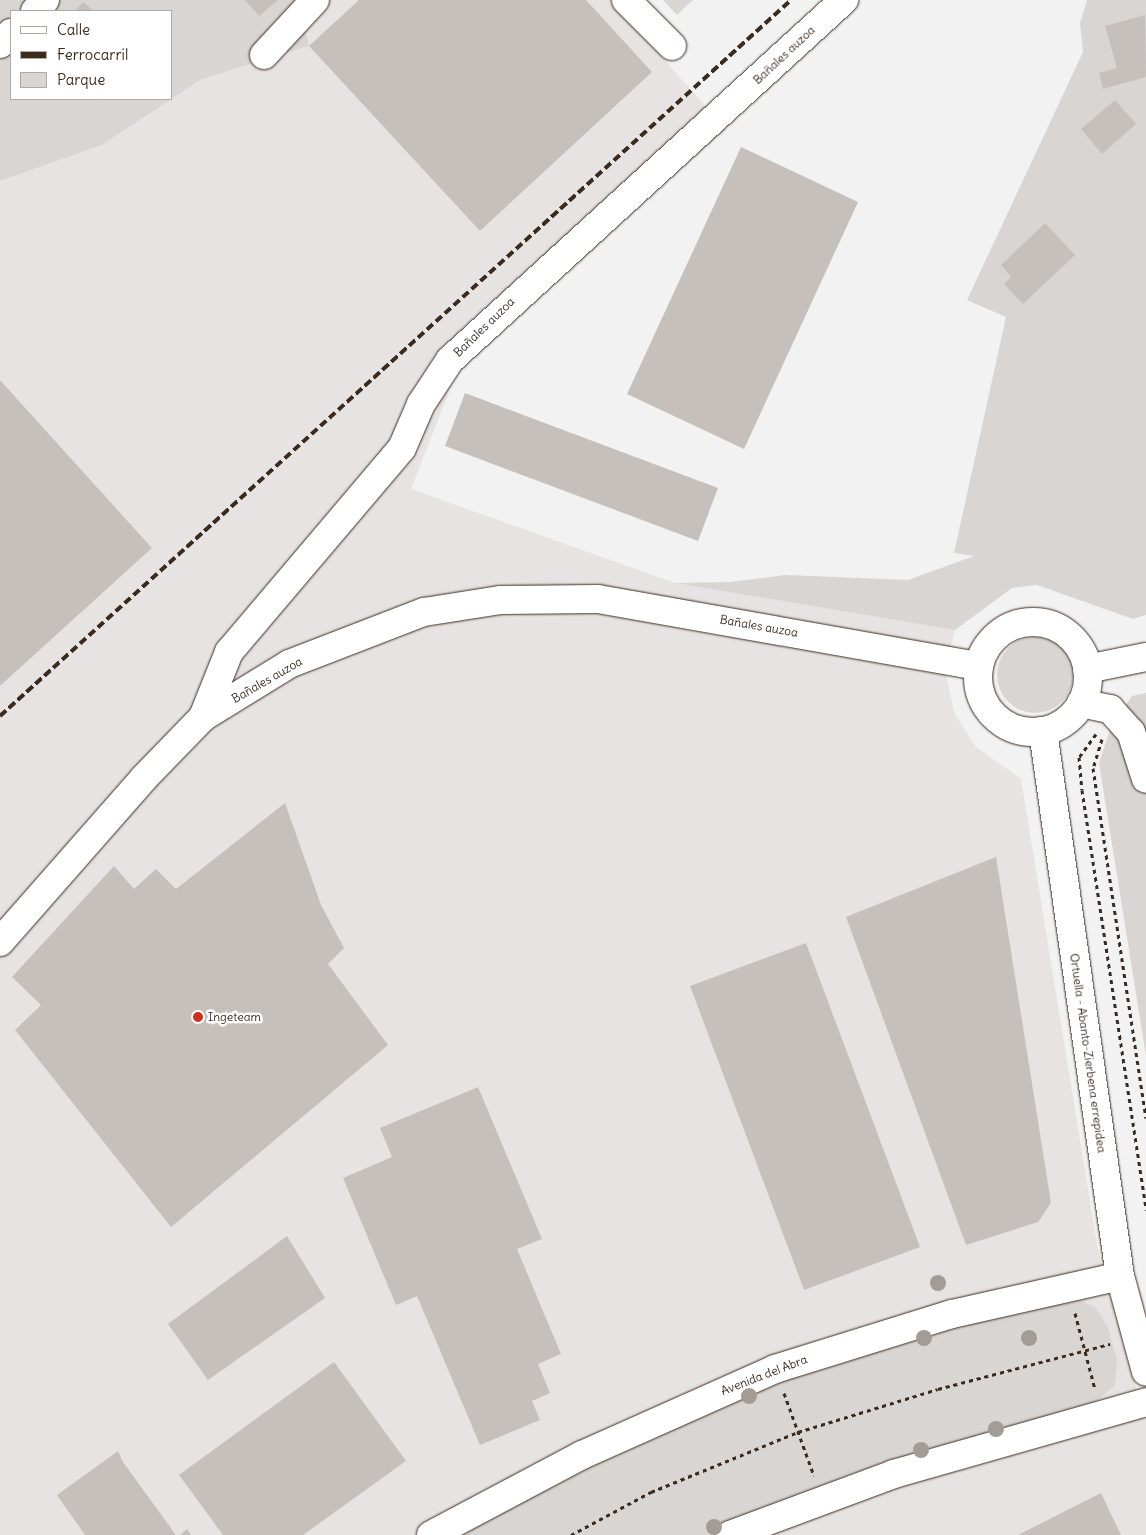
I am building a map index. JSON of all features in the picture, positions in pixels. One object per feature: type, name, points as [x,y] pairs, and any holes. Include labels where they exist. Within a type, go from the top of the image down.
[{"type":"street","points":[[36,10],[45,0]]},
{"type":"street","points":[[264,55],[315,0]]},
{"type":"street","points":[[626,0],[672,46]]},
{"type":"street","name":"Bañales auzoa","points":[[203,717],[229,652],[402,448],[421,404],[450,360],[844,0]]},
{"type":"street","points":[[0,44],[10,34]]},
{"type":"street","name":"Bañales auzoa","points":[[0,942],[143,779],[203,717],[289,664],[348,638],[424,612],[501,600],[598,599],[979,666]]},
{"type":"street","points":[[1026,622],[1059,628],[1072,639],[1087,669],[1081,702],[1072,716],[1043,731],[1028,732],[999,721],[981,696],[979,666],[995,637],[1026,622]]},
{"type":"street","points":[[1087,669],[1146,657]]},
{"type":"street","points":[[1081,702],[1107,721],[1131,732],[1146,780]]},
{"type":"street","name":"Ortuella - Abanto-Zierbena errepidea","points":[[1043,731],[1120,1276],[1146,1372]]},
{"type":"street","name":"Avenida del Abra","points":[[431,1535],[582,1455],[775,1369],[952,1314],[1068,1286],[1120,1276]]},
{"type":"street","points":[[730,1535],[821,1498],[997,1442],[1102,1416],[1146,1402]]},
{"type":"path","points":[[1107,721],[1093,768],[1146,1118]]},
{"type":"path","points":[[1107,721],[1079,756],[1146,1210]]},
{"type":"path","points":[[1068,1286],[1102,1416]]},
{"type":"path","points":[[571,1535],[652,1492],[798,1432],[938,1389],[1135,1337]]},
{"type":"path","points":[[775,1369],[821,1498]]},
{"type":"shaded area","points":[[299,0],[611,0],[726,129],[463,356],[411,489],[675,583],[955,630],[945,670],[954,712],[975,746],[1021,779],[1098,1250],[1146,1423],[1146,1535],[0,1535],[0,686],[152,548],[0,380],[0,181],[102,145],[202,79],[309,46]]},
{"type":"green space","points":[[0,0],[299,0],[309,46],[202,79],[172,99],[172,10],[10,10],[10,100],[170,100],[102,145],[0,181]]},
{"type":"green space","points":[[663,0],[693,0],[677,15]]},
{"type":"green space","points":[[1087,0],[1146,0],[1146,615],[1133,619],[1037,585],[1012,588],[955,630],[675,583],[730,582],[785,575],[908,580],[974,556],[954,553],[1006,317],[967,300],[1083,52],[1080,23]]},
{"type":"green space","points":[[1043,637],[1056,643],[1067,654],[1073,667],[1071,690],[1056,707],[1043,713],[1027,713],[1014,707],[999,690],[997,667],[1003,654],[1020,639]]},
{"type":"green space","points":[[1146,693],[1146,1056],[1099,763],[1111,727],[1132,696]]},
{"type":"green space","points":[[1052,1299],[1082,1301],[1096,1308],[1108,1328],[1117,1360],[1115,1385],[1088,1409],[790,1499],[711,1535],[445,1535],[485,1510],[813,1366]]},
{"type":"building","points":[[245,0],[278,0],[259,16]]},
{"type":"building","points":[[359,0],[586,0],[652,72],[480,231],[309,46]]},
{"type":"building","points":[[83,2],[93,10],[76,10]]},
{"type":"building","points":[[1145,15],[1146,77],[1103,89],[1099,73],[1117,68],[1105,26]]},
{"type":"building","points":[[1115,100],[1136,124],[1102,154],[1081,129]]},
{"type":"building","points":[[741,147],[858,202],[744,449],[627,394]]},
{"type":"building","points":[[1045,223],[1075,255],[1023,304],[1004,284],[1011,277],[1001,265]]},
{"type":"building","points":[[0,380],[152,548],[0,686]]},
{"type":"building","points":[[465,393],[718,488],[698,541],[445,446]]},
{"type":"building","name":"Ingeteam","points":[[285,803],[321,905],[344,948],[328,964],[388,1045],[171,1227],[15,1030],[41,1005],[12,977],[114,866],[134,889],[156,869],[176,889]]},
{"type":"building","points":[[996,857],[1051,1203],[1038,1222],[966,1245],[846,917]]},
{"type":"building","points":[[806,943],[920,1247],[804,1290],[690,986]]},
{"type":"building","points":[[478,1087],[542,1239],[517,1249],[561,1354],[538,1364],[550,1393],[532,1401],[540,1420],[480,1445],[417,1296],[396,1305],[343,1178],[392,1157],[380,1128]]},
{"type":"building","points":[[287,1236],[325,1298],[208,1380],[168,1324]]},
{"type":"building","points":[[334,1362],[406,1461],[303,1535],[223,1535],[179,1475]]},
{"type":"building","points":[[118,1451],[123,1462],[176,1535],[85,1535],[57,1495]]},
{"type":"building","points":[[1101,1493],[1121,1535],[1018,1535]]},
{"type":"building","points":[[187,1529],[191,1535],[180,1535]]},
{"type":"railway","points":[[0,716],[791,0]]},
{"type":"place","name":"Ingeteam","points":[[198,1017]]}]
